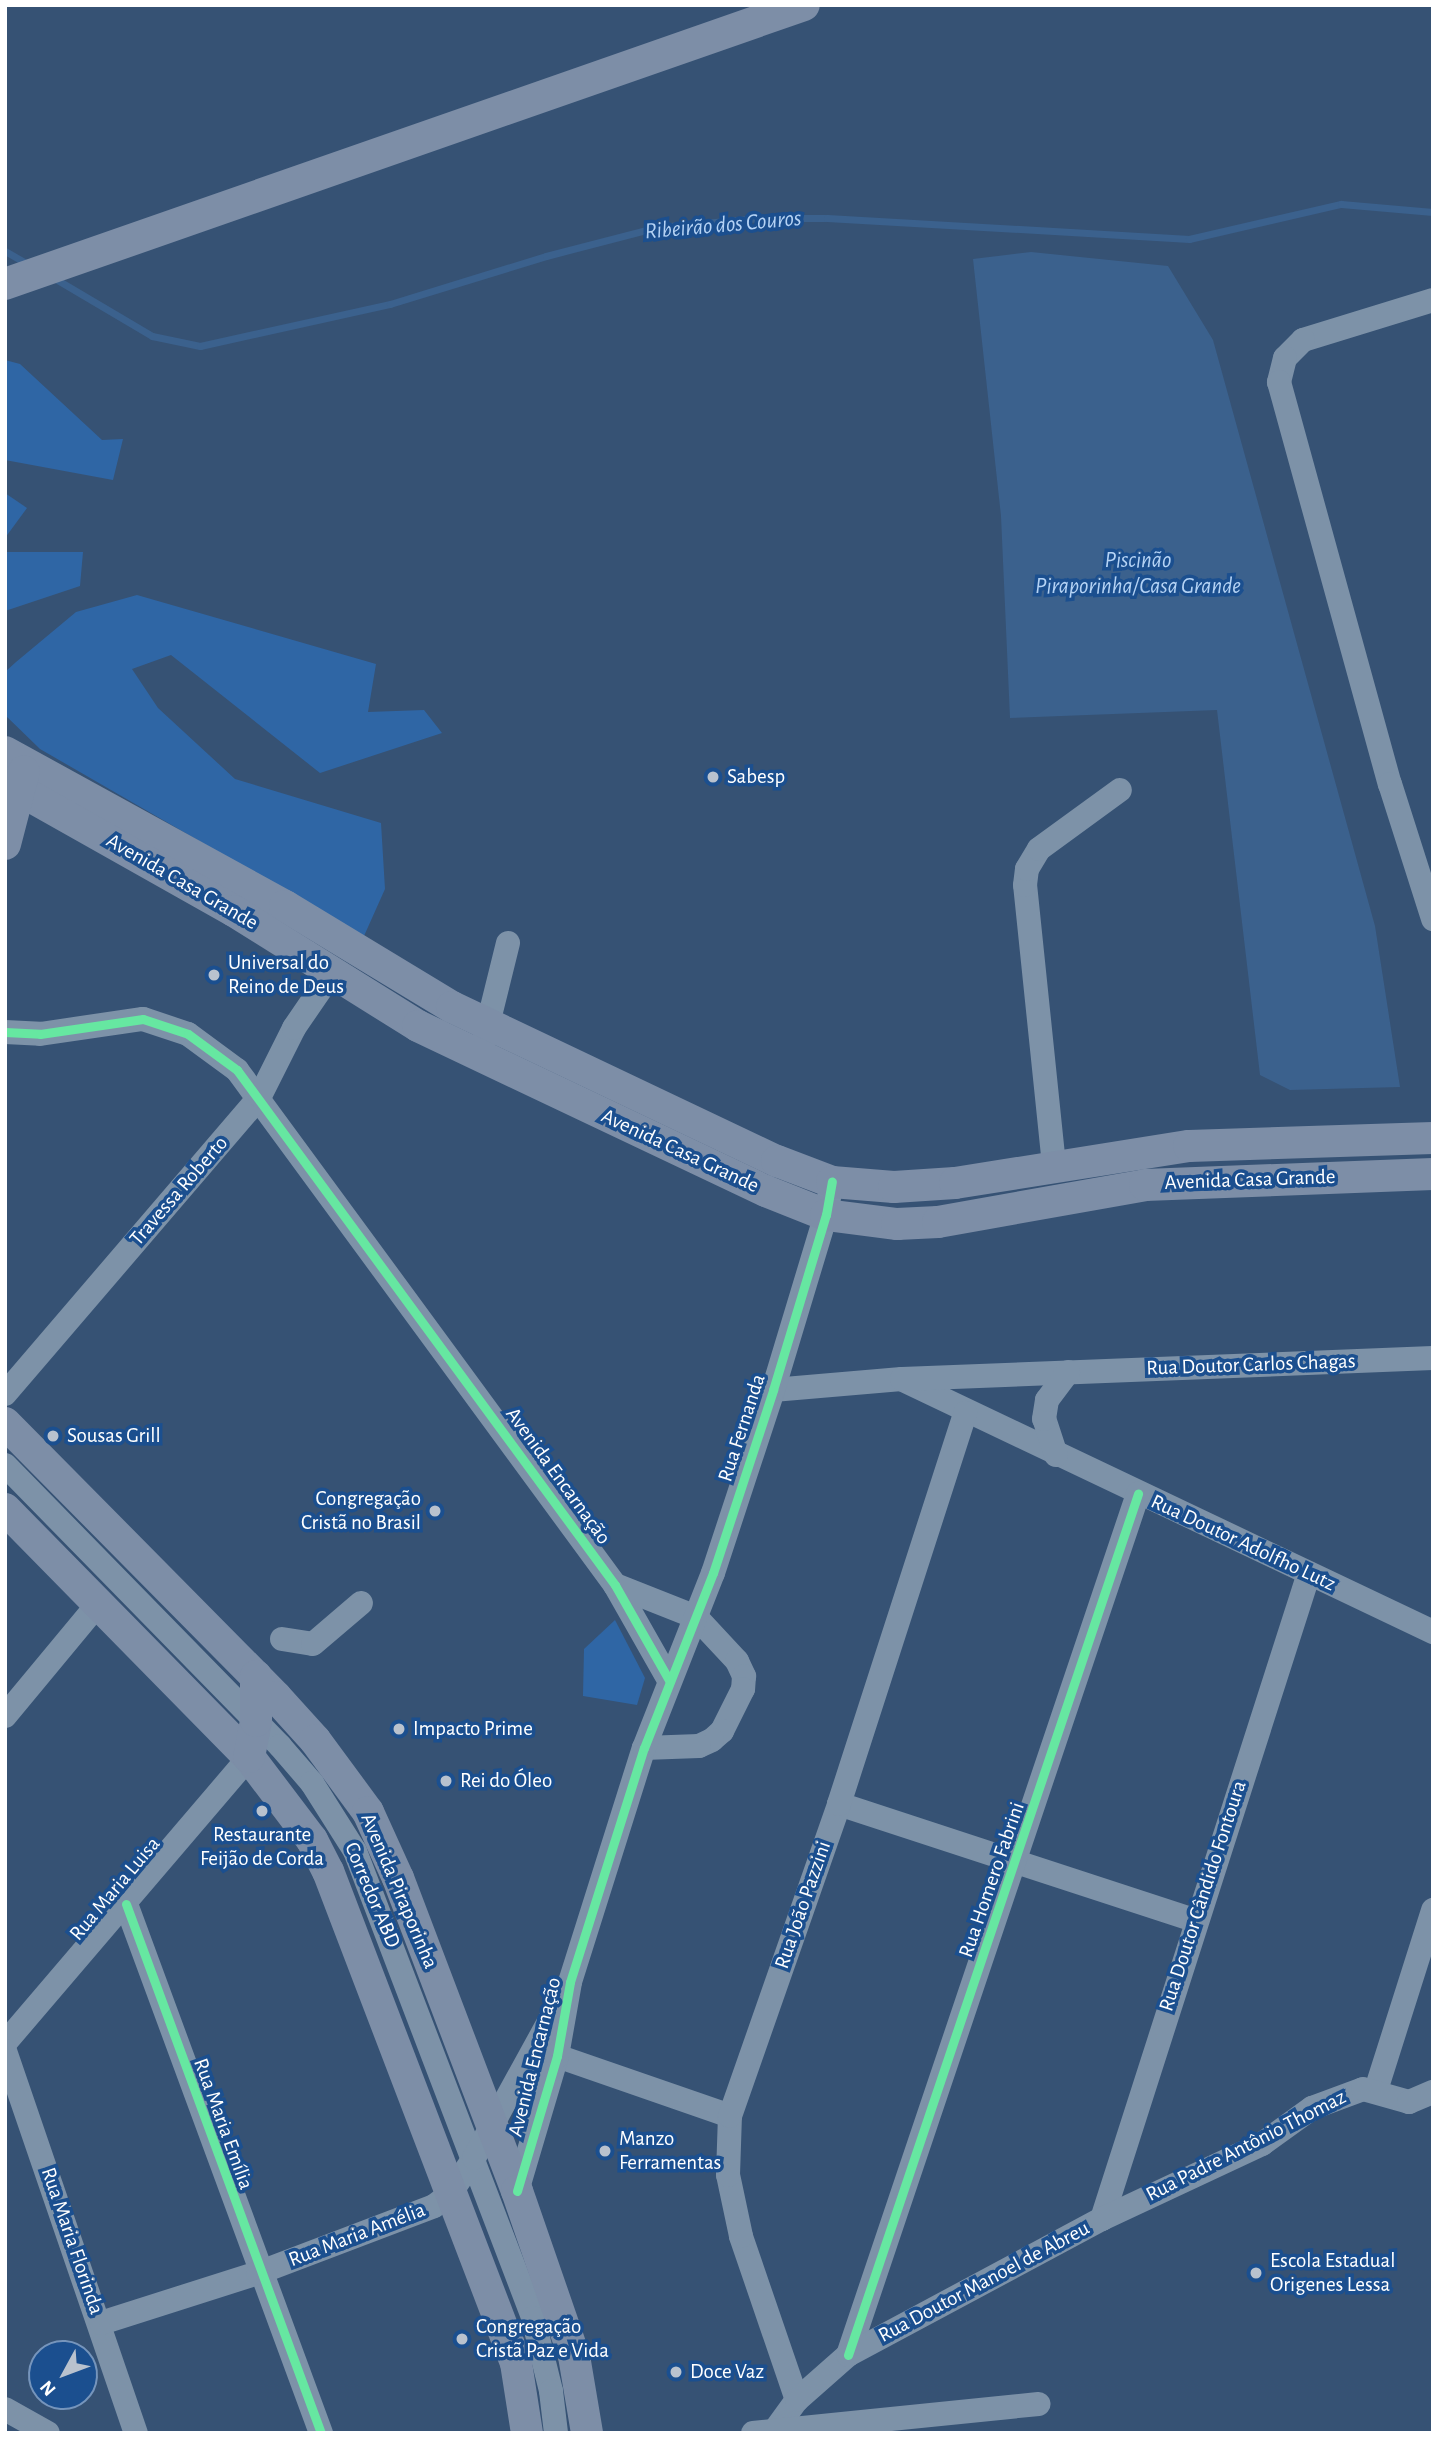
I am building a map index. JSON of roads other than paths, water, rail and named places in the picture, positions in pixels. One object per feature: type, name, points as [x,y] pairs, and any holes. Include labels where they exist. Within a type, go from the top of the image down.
[{"type":"main road","points":[[6,284],[804,5]]},
{"type":"main road","points":[[5,844],[14,772]]},
{"type":"main road","name":"Avenida Casa Grande","points":[[14,772],[384,1008],[753,1185],[827,1215],[897,1224],[938,1222],[1177,1182],[1433,1174]]},
{"type":"main road","name":"Avenida Casa Grande","points":[[14,772],[491,1025],[777,1161],[832,1182],[894,1187],[956,1183],[1054,1165],[1189,1146],[1433,1138]]},
{"type":"main road","name":"Avenida Piraporinha","points":[[5,1423],[316,1740],[368,1812],[398,1878],[517,2191],[574,2356],[587,2433]]},
{"type":"main road","points":[[5,1509],[249,1757],[296,1814],[328,1871],[516,2363],[527,2433]]},
{"type":"main road","points":[[249,1757],[256,1721],[256,1676]]},
{"type":"street","points":[[1433,300],[1303,341],[1285,358],[1279,382],[1390,785],[1433,919]]},
{"type":"street","points":[[1054,1165],[1027,869],[1039,849],[1120,790]]},
{"type":"street","points":[[478,1055],[491,1025],[508,943]]},
{"type":"street","name":"Travessa Roberto","points":[[5,1394],[260,1096],[293,1028],[331,974]]},
{"type":"street","name":"Avenida Encarnação","points":[[5,1032],[40,1034],[126,1018],[155,1021],[215,1052],[260,1096],[615,1585],[669,1680],[644,1748],[570,1982],[557,2056],[517,2191]]},
{"type":"street","name":"Rua Fernanda","points":[[669,1680],[696,1617],[774,1390],[827,1215],[832,1182]]},
{"type":"street","name":"Rua Doutor Carlos Chagas","points":[[774,1390],[902,1379],[1433,1358]]},
{"type":"street","points":[[1056,1455],[1044,1419],[1047,1400],[1068,1373]]},
{"type":"street","name":"Rua Doutor Adolfho Lutz","points":[[902,1379],[965,1413],[1433,1632]]},
{"type":"street","name":"Rua João Pazzini","points":[[797,2400],[741,2236],[728,2175],[730,2116],[839,1804],[965,1413]]},
{"type":"street","name":"Corredor ABD","points":[[5,1465],[256,1721],[312,1783],[355,1851],[533,2318],[551,2391],[556,2433]]},
{"type":"street","name":"Rua Homero Fabrini","points":[[848,2355],[1017,1864],[1138,1494]]},
{"type":"street","name":"Rua Doutor Cândido Fontoura","points":[[1101,2219],[1195,1920],[1309,1573]]},
{"type":"street","points":[[615,1585],[696,1617],[737,1661],[743,1689],[722,1731],[712,1740],[699,1746],[644,1748]]},
{"type":"street","points":[[5,1716],[98,1604]]},
{"type":"street","points":[[282,1639],[313,1644],[362,1604]]},
{"type":"street","name":"Rua Maria Luisa","points":[[5,2043],[249,1757]]},
{"type":"street","points":[[839,1804],[1195,1920]]},
{"type":"street","name":"Rua Maria Emília","points":[[126,1904],[258,2273],[321,2433]]},
{"type":"street","points":[[1376,2090],[1433,1910]]},
{"type":"street","name":"Avenida Encarnação","points":[[450,2194],[493,2126],[570,1982]]},
{"type":"street","name":"Rua Maria Florinda","points":[[5,2051],[101,2323],[136,2433]]},
{"type":"street","points":[[557,2056],[730,2116]]},
{"type":"street","name":"Rua Padre Antônio Thomaz","points":[[1101,2219],[1262,2144],[1339,2095],[1376,2090],[1409,2102],[1432,2095]]},
{"type":"street","name":"Rua Maria Amélia","points":[[101,2323],[258,2273],[417,2215],[450,2194]]},
{"type":"street","name":"Rua Doutor Manoel de Abreu","points":[[764,2431],[848,2355],[1101,2219]]},
{"type":"street","points":[[764,2431],[1039,2404]]},
{"type":"street","points":[[5,2409],[48,2433]]},
{"type":"water","name":"Piscinão Piraporinha/Casa Grande","points":[[1031,252],[1168,266],[1213,340],[1375,926],[1400,1087],[1290,1090],[1260,1075],[1217,710],[1010,718],[1001,516],[973,259]]},
{"type":"waterway","name":"Ribeirão dos Couros","points":[[54,278],[152,336],[200,346],[390,304],[546,256],[658,227],[761,218],[827,218],[1189,239],[1341,204],[1433,212]]},
{"type":"waterway","name":"Ribeirão dos Couros","points":[[5,251],[31,266]]},
{"type":"place","name":"Sabesp","points":[[713,777]]},
{"type":"place","name":"Universal do Reino de Deus","points":[[214,975]]},
{"type":"place","name":"Sousas Grill","points":[[53,1436]]},
{"type":"place","name":"Congregação Cristã no Brasil","points":[[435,1511]]},
{"type":"place","name":"Impacto Prime","points":[[399,1729]]},
{"type":"place","name":"Rei do Óleo","points":[[446,1781]]},
{"type":"place","name":"Restaurante Feijão de Corda","points":[[262,1811]]},
{"type":"place","name":"Manzo Ferramentas","points":[[605,2151]]},
{"type":"place","name":"Escola Estadual Origenes Lessa","points":[[1256,2273]]},
{"type":"place","name":"Congregação Cristã Paz e Vida","points":[[462,2339]]},
{"type":"place","name":"Doce Vaz","points":[[676,2372]]}]
